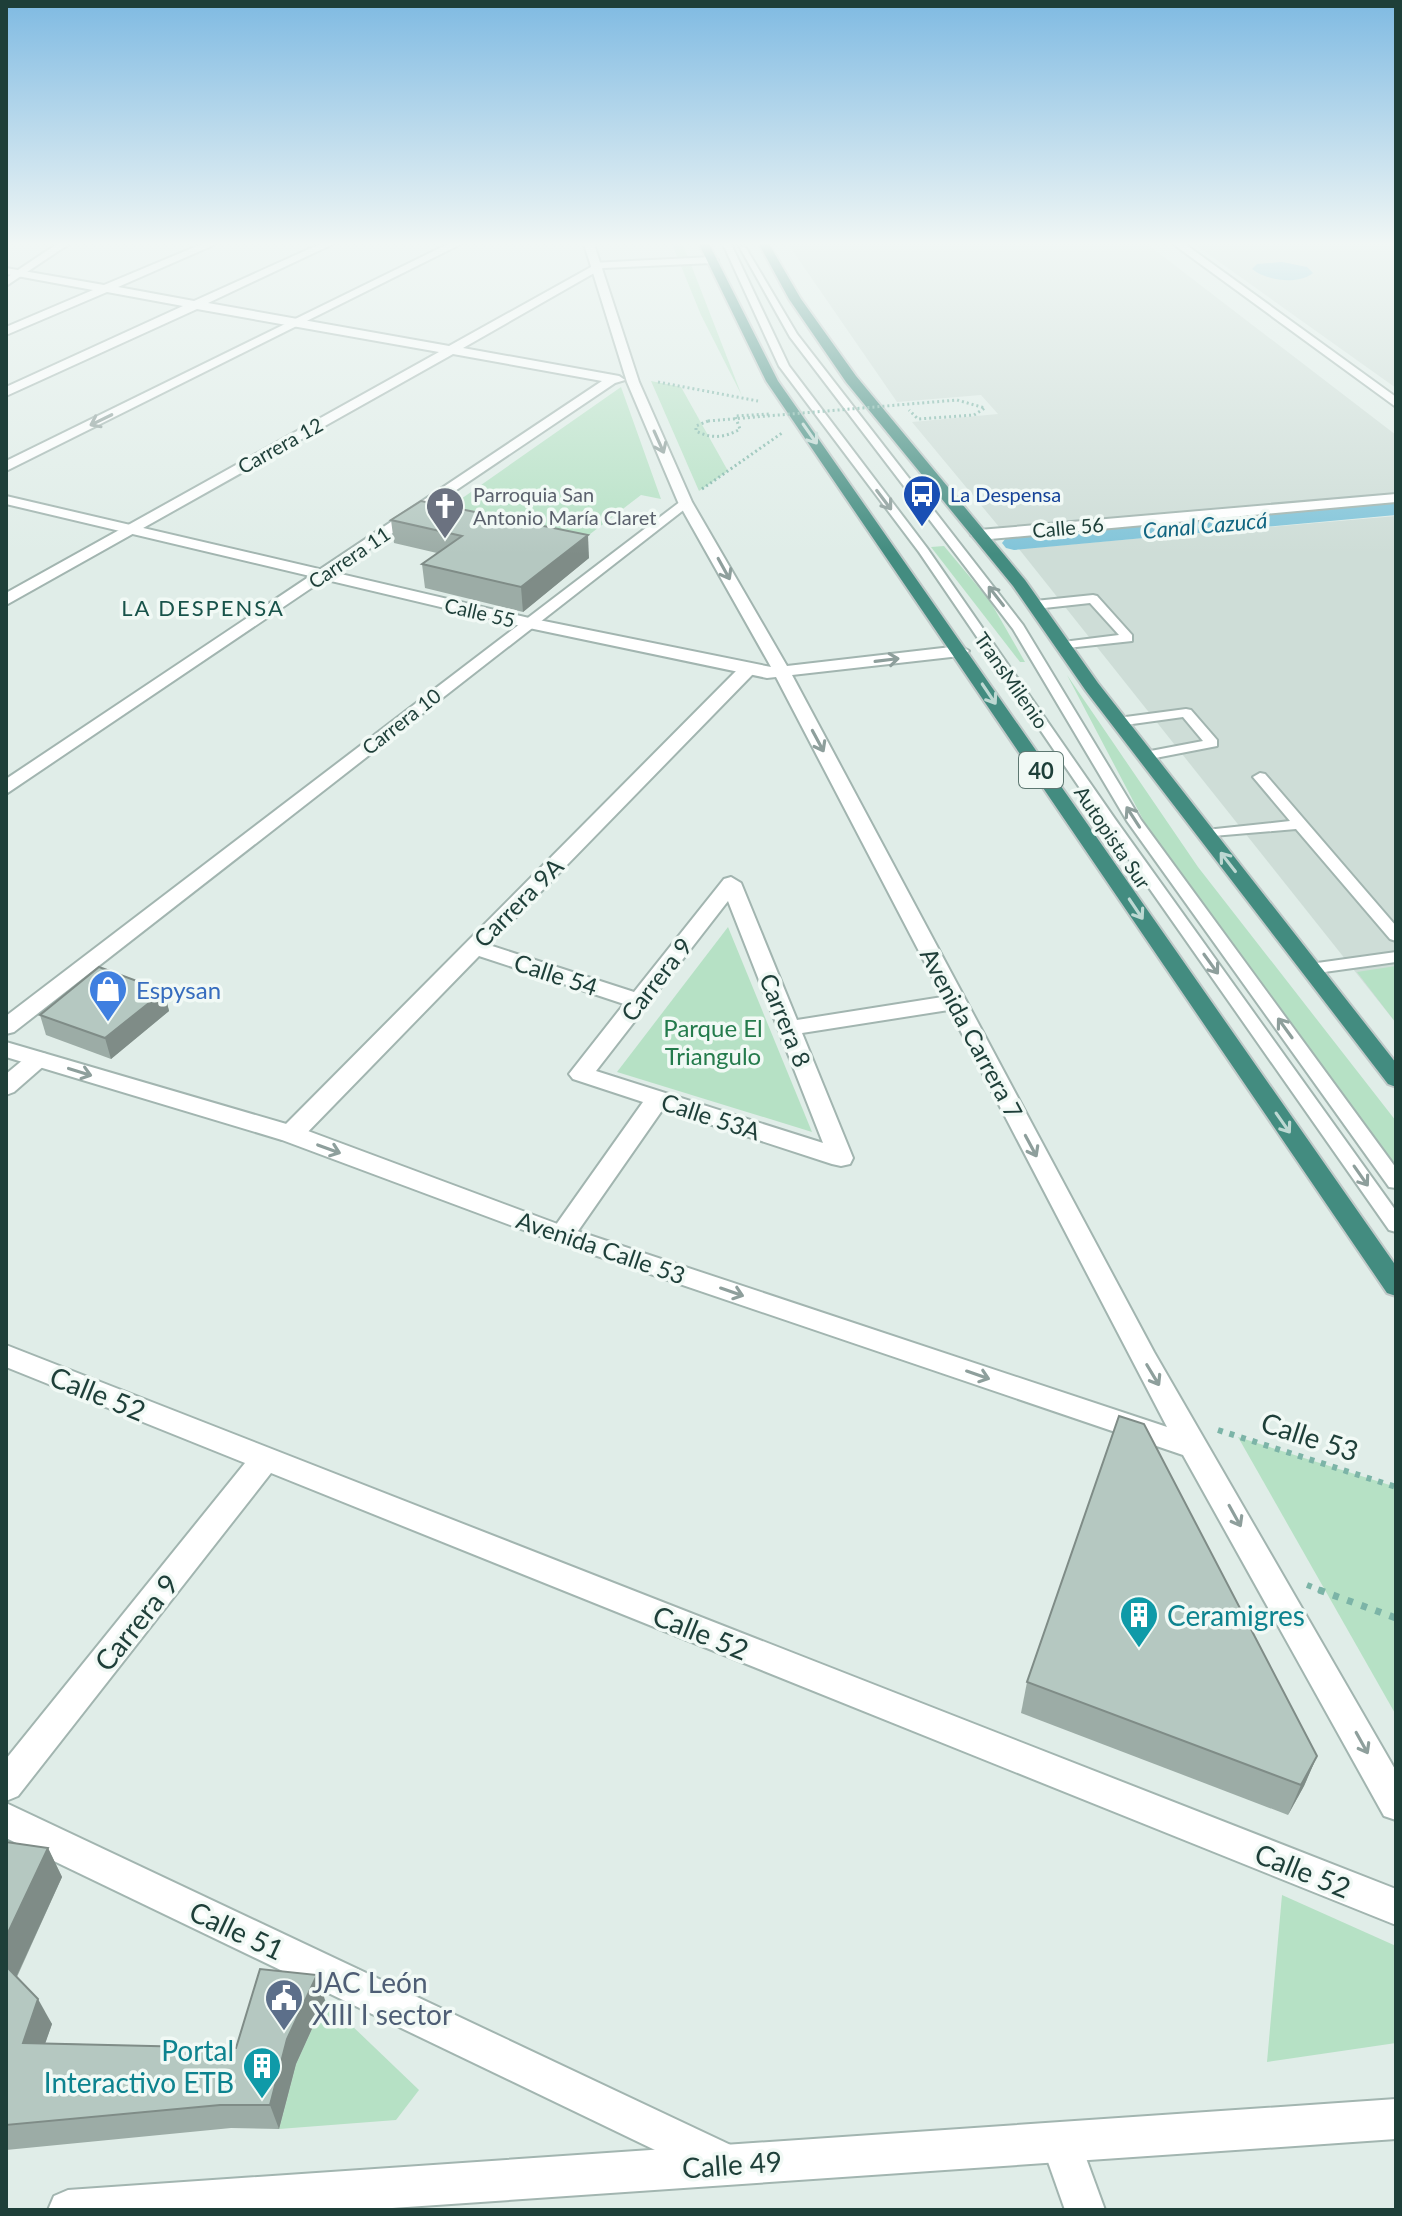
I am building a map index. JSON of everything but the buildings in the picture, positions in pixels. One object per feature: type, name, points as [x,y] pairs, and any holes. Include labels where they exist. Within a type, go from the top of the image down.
[{"type":"highway","name":"Autopista Sur","points":[[754,347],[795,414],[1396,1286]]},
{"type":"highway","points":[[829,347],[851,379],[1035,605],[1118,722],[1396,1079]]},
{"type":"street","points":[[6,392],[104,347]]},
{"type":"street","points":[[6,467],[247,347]]},
{"type":"street","points":[[435,347],[632,380]]},
{"type":"street","name":"Carrera 12","points":[[6,600],[455,347]]},
{"type":"street","name":"Avenida Carrera 7","points":[[622,347],[632,380],[685,502],[782,672],[1143,1358],[1203,1438],[1396,1804]]},
{"type":"street","points":[[1320,347],[1396,403]]},
{"type":"street","name":"Carrera 11","points":[[6,788],[323,575],[421,515],[613,379]]},
{"type":"street","name":"Calle 56","points":[[979,535],[1396,498]]},
{"type":"street","name":"Calle 55","points":[[6,500],[529,623],[747,670],[782,672],[960,651]]},
{"type":"street","name":"Carrera 10","points":[[6,1027],[529,623],[608,554],[685,502]]},
{"type":"street","name":"Carrera 9A","points":[[291,1134],[747,670]]},
{"type":"street","name":"Carrera 9","points":[[581,1074],[731,883]]},
{"type":"street","name":"Carrera 8","points":[[731,883],[841,1158]]},
{"type":"street","name":"Calle 54","points":[[473,947],[638,1001]]},
{"type":"street","points":[[789,1028],[955,1002]]},
{"type":"street","name":"Avenida Calle 53","points":[[6,1049],[291,1134],[562,1235],[1203,1438]]},
{"type":"street","points":[[6,1087],[38,1059]]},
{"type":"street","name":"Calle 53A","points":[[581,1074],[841,1158]]},
{"type":"street","points":[[562,1235],[658,1099]]},
{"type":"street","name":"Calle 52","points":[[6,1356],[1396,1907]]},
{"type":"street","name":"Carrera 9","points":[[6,1785],[265,1459]]},
{"type":"street","name":"Calle 51","points":[[6,1820],[729,2164]]},
{"type":"street","name":"Calle 49","points":[[68,2210],[1396,2119]]},
{"type":"street","points":[[1061,2142],[1085,2210]]},
{"type":"lane","name":"TransMilenio","points":[[775,347],[784,366],[923,550],[1110,822],[1396,1225]]},
{"type":"lane","name":"TransMilenio","points":[[803,347],[1019,628],[1134,821],[1396,1182]]},
{"type":"lane","points":[[1035,605],[1093,599],[1128,638],[1063,646]]},
{"type":"lane","points":[[1118,722],[1186,713],[1212,743],[1145,756]]},
{"type":"lane","points":[[1260,777],[1396,936]]},
{"type":"lane","points":[[1206,834],[1300,824]]},
{"type":"lane","points":[[1310,969],[1396,957]]},
{"type":"path","points":[[632,380],[795,414]]},
{"type":"path","points":[[735,416],[740,427],[740,429],[730,435],[709,436],[695,429],[708,421],[724,420],[739,418],[785,415],[837,410],[883,407],[957,400],[985,408],[974,415],[918,419],[909,410]]},
{"type":"path","points":[[685,502],[795,414]]},
{"type":"path","name":"Calle 53","points":[[1203,1438],[1396,1487]]},
{"type":"path","points":[[1295,1581],[1396,1618]]},
{"type":"shaded area","points":[[859,347],[1282,347],[1396,435],[1396,493],[1000,528],[912,422],[998,414],[981,395],[897,402]]},
{"type":"shaded area","points":[[1339,347],[1396,347],[1396,388]]},
{"type":"shaded area","points":[[1396,516],[1396,1023],[1019,549]]},
{"type":"green space","points":[[717,347],[723,347],[742,396]]},
{"type":"green space","points":[[651,381],[681,387],[728,471],[699,491]]},
{"type":"green space","points":[[621,387],[661,499],[641,495],[581,541],[441,513]]},
{"type":"green space","points":[[1396,503],[1396,512],[1017,547],[1010,538]]},
{"type":"green space","points":[[944,546],[990,601],[1025,662],[1020,662],[931,547]]},
{"type":"green space","points":[[1067,675],[1198,867],[1396,1121],[1396,1166],[1148,829]]},
{"type":"green space","name":"Parque El Triangulo","points":[[728,927],[812,1132],[617,1072]]},
{"type":"green space","points":[[1396,966],[1396,1023],[1357,972]]},
{"type":"green space","points":[[1238,1437],[1396,1487],[1396,1715]]},
{"type":"green space","points":[[1282,1895],[1396,1946],[1396,2043],[1267,2062]]},
{"type":"green space","points":[[325,2000],[419,2090],[396,2120],[279,2129],[296,2064]]},
{"type":"waterway","name":"Canal Cazucá","points":[[1014,543],[1396,508]]},
{"type":"place","name":"La Despensa","points":[[922,528]]},
{"type":"place","name":"Parroquia San Antonio María Claret","points":[[445,540]]},
{"type":"place","name":"Espysan","points":[[108,1023]]},
{"type":"place","name":"Ceramigres","points":[[1139,1649]]},
{"type":"place","name":"JAC León XIII I sector","points":[[284,2032]]},
{"type":"place","name":"Portal Interactivo ETB","points":[[262,2100]]},
{"type":"district","name":"LA DESPENSA","points":[[203,607]]}]
